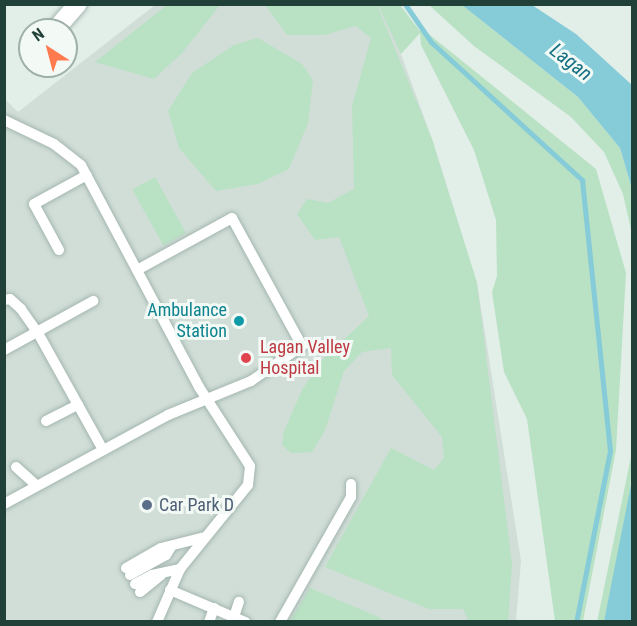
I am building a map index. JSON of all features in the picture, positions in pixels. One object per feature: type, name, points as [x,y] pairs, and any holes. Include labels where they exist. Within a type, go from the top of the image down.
[{"type":"street","points":[[66,18],[78,4]]},
{"type":"lane","points":[[4,120],[67,152],[87,175],[207,399],[250,466],[251,475],[242,493],[180,569],[157,621]]},
{"type":"lane","points":[[58,250],[34,204],[87,175]]},
{"type":"lane","points":[[4,504],[103,450],[207,399],[251,381],[302,346],[232,218],[137,270]]},
{"type":"lane","points":[[4,300],[10,298],[38,333],[103,450]]},
{"type":"lane","points":[[4,350],[93,301]]},
{"type":"lane","points":[[46,421],[78,405]]},
{"type":"lane","points":[[16,467],[37,486]]},
{"type":"lane","points":[[280,621],[351,497],[351,484]]},
{"type":"lane","points":[[180,569],[133,580],[171,547],[205,537]]},
{"type":"lane","points":[[170,590],[240,619],[239,602]]},
{"type":"lane","points":[[209,621],[214,609]]},
{"type":"shaded area","name":"Lagan Valley Hospital","points":[[155,5],[383,5],[432,139],[477,283],[521,561],[516,621],[5,621],[4,98],[18,112],[62,78],[78,78],[78,65]]},
{"type":"green space","points":[[167,5],[220,5],[182,53],[154,79],[95,62]]},
{"type":"green space","points":[[265,5],[377,5],[432,139],[477,283],[512,563],[508,621],[469,621],[463,609],[429,609],[325,567],[391,448],[434,470],[444,458],[442,437],[392,375],[391,348],[362,352],[344,371],[325,430],[312,452],[291,453],[282,445],[284,431],[302,390],[322,360],[369,316],[339,237],[315,240],[297,214],[307,199],[328,203],[354,189],[352,106],[371,38],[356,26],[324,35],[287,35]]},
{"type":"green space","points":[[378,5],[400,5],[420,31],[420,27],[596,169],[626,273],[616,450],[583,621],[555,621],[527,419],[504,372],[492,292],[497,276],[496,220],[474,150],[421,45],[420,33],[401,54]]},
{"type":"green space","points":[[429,5],[462,5],[578,97],[620,148],[632,189],[632,234],[623,194],[604,152],[571,117],[474,46]]},
{"type":"green space","points":[[258,38],[302,64],[313,80],[308,123],[289,169],[258,184],[216,191],[179,148],[168,111],[192,73],[234,45]]},
{"type":"green space","points":[[155,177],[186,233],[163,246],[132,190]]},
{"type":"green space","points":[[632,452],[630,497],[604,621],[597,622]]},
{"type":"green space","points":[[310,588],[381,618],[379,621],[290,621]]},
{"type":"water","name":"Lagan","points":[[462,5],[532,5],[576,34],[632,85],[632,189],[620,148],[578,97]]},
{"type":"water","points":[[632,480],[632,621],[604,621]]},
{"type":"waterway","points":[[405,4],[431,42],[582,180],[610,451],[576,622]]},
{"type":"place","name":"Ambulance Station","points":[[239,321]]},
{"type":"place","name":"Lagan Valley Hospital","points":[[246,358]]},
{"type":"place","name":"Car Park D","points":[[147,505]]}]
